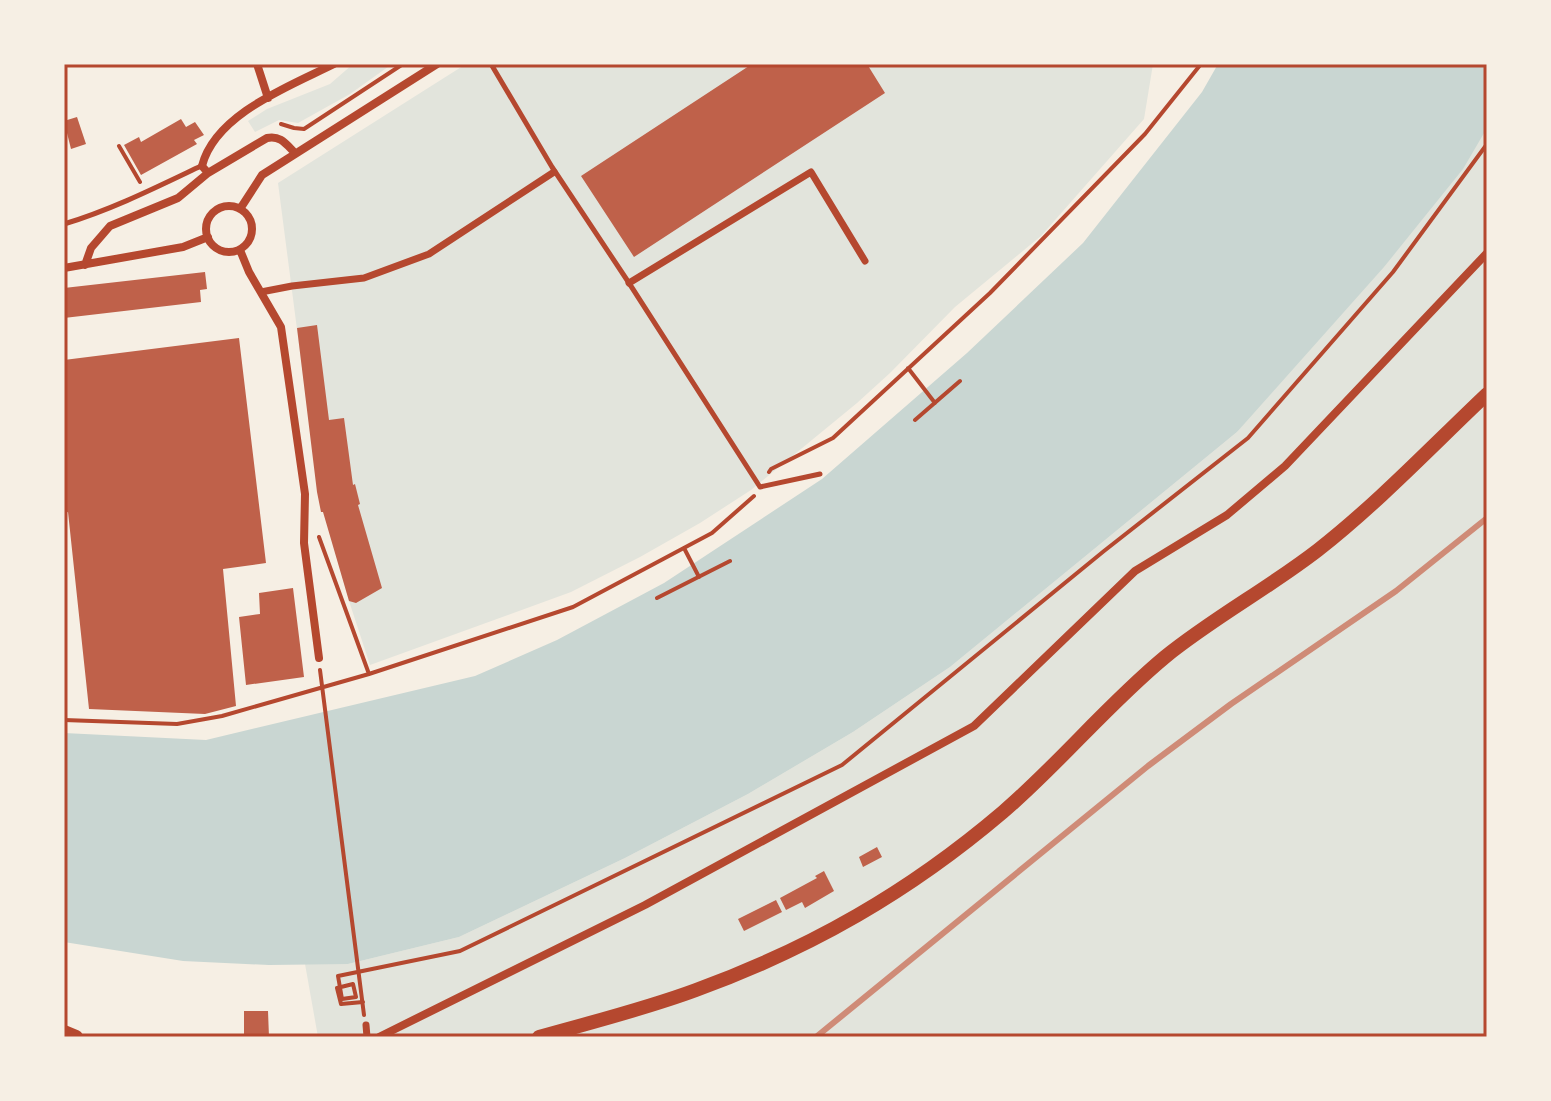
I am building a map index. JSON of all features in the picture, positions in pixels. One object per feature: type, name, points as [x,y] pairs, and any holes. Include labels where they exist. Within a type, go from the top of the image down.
[{"type":"main road","points":[[539,1037],[683,995],[792,951],[870,910],[1004,811],[1125,692],[1168,655],[1346,528],[1487,394]]},
{"type":"main road","points":[[64,1032],[76,1037]]},
{"type":"street","points":[[257,64],[268,98]]},
{"type":"street","points":[[205,169],[205,156],[238,115],[334,64]]},
{"type":"street","points":[[240,209],[262,175],[437,64]]},
{"type":"street","points":[[85,265],[91,248],[110,226],[178,198],[205,169],[274,136],[295,153]]},
{"type":"street","points":[[261,292],[364,278],[429,254],[554,172]]},
{"type":"street","points":[[629,283],[811,172],[865,261]]},
{"type":"street","points":[[225,207],[240,209],[250,219],[252,233],[246,245],[240,250],[225,252],[218,249],[208,237],[208,222],[212,215],[225,207]]},
{"type":"street","points":[[64,268],[183,247],[208,237]]},
{"type":"street","points":[[240,250],[281,327],[305,494],[304,543],[319,658]]},
{"type":"street","points":[[379,1037],[645,905],[974,726],[1135,571],[1227,515],[1285,466],[1487,253]]},
{"type":"street","points":[[366,1025],[367,1037]]},
{"type":"lane","points":[[491,64],[554,172],[760,487],[820,474]]},
{"type":"lane","points":[[64,224],[205,169]]},
{"type":"path","points":[[294,128],[304,129],[403,64]]},
{"type":"path","points":[[64,720],[177,724],[222,716],[369,674],[573,607],[712,533],[756,494],[771,469],[833,438],[990,293],[1145,134],[1201,64]]},
{"type":"path","points":[[363,1002],[341,1004],[337,988],[353,984],[356,997],[342,999],[338,976],[460,951],[842,765],[1248,438],[1393,272],[1487,144]]},
{"type":"path","points":[[119,146],[145,192]]},
{"type":"path","points":[[908,368],[935,403]]},
{"type":"path","points":[[915,420],[960,381]]},
{"type":"path","points":[[319,534],[369,674]]},
{"type":"path","points":[[684,548],[699,577]]},
{"type":"path","points":[[657,598],[730,561]]},
{"type":"path","points":[[319,658],[366,1025]]},
{"type":"shaded area","points":[[353,64],[392,64],[350,94],[298,123],[279,120],[255,132],[248,121],[267,109],[330,84]]},
{"type":"shaded area","points":[[466,64],[1153,64],[1144,119],[1041,236],[955,307],[857,403],[751,490],[640,557],[571,592],[370,665],[318,491],[278,183]]},
{"type":"shaded area","points":[[1218,64],[1487,64],[1487,128],[1463,169],[1384,267],[1237,432],[950,667],[853,732],[748,794],[625,858],[459,937],[348,964],[269,965],[183,961],[64,942],[64,733],[206,740],[475,676],[557,640],[664,583],[822,479],[967,353],[1083,243],[1202,92]]},
{"type":"shaded area","points":[[1487,118],[1487,1037],[318,1037],[305,964],[348,964],[459,937],[625,858],[748,794],[853,732],[950,667],[1237,432]]},
{"type":"building","points":[[752,64],[867,64],[885,93],[634,257],[581,176]]},
{"type":"building","points":[[77,117],[86,144],[71,149],[64,121]]},
{"type":"building","points":[[181,119],[186,127],[195,122],[204,135],[194,140],[197,144],[141,175],[124,145],[139,137],[141,142]]},
{"type":"building","points":[[205,272],[207,289],[200,290],[201,302],[64,318],[64,288]]},
{"type":"building","points":[[317,325],[329,420],[344,418],[353,485],[382,588],[356,603],[349,601],[317,492],[297,328]]},
{"type":"building","points":[[239,338],[266,563],[223,569],[236,706],[205,714],[89,709],[68,512],[64,513],[64,360]]},
{"type":"building","points":[[293,588],[304,677],[246,685],[239,617],[260,614],[259,593]]},
{"type":"building","points":[[877,847],[882,857],[863,867],[859,857]]},
{"type":"building","points":[[824,871],[834,891],[805,908],[802,902],[786,910],[780,898]]},
{"type":"building","points":[[776,900],[782,912],[744,931],[738,919]]},
{"type":"building","points":[[244,1011],[268,1011],[269,1037],[244,1037]]},
{"type":"railway","points":[[816,1037],[1148,766],[1231,704],[1396,591],[1487,518]]}]
